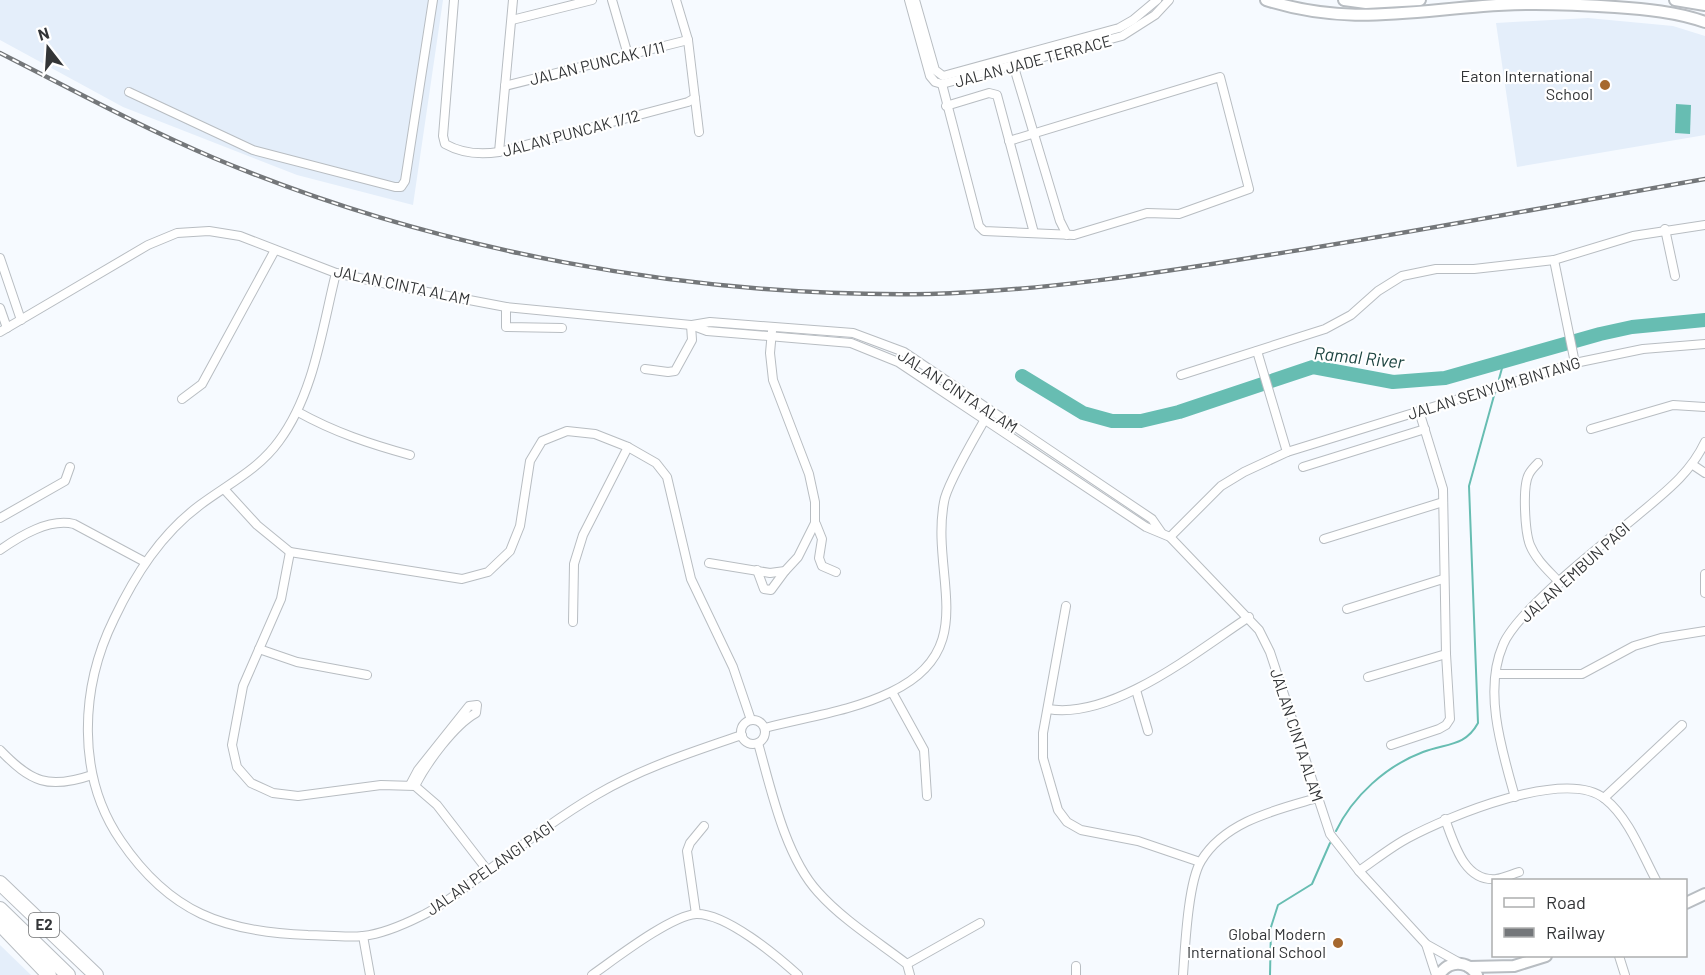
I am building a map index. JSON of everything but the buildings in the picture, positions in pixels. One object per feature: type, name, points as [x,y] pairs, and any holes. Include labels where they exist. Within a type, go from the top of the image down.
[{"type":"highway","name":"E2","points":[[0,883],[96,975]]},
{"type":"highway","name":"E2","points":[[0,909],[69,975]]},
{"type":"highway","points":[[0,924],[49,975]]},
{"type":"street","points":[[129,92],[253,150],[395,188],[401,187],[405,181],[433,0]]},
{"type":"street","name":"JALAN PUNCAK 1/12","points":[[454,0],[443,136],[445,144],[453,149],[479,155],[499,152],[688,102],[695,98]]},
{"type":"street","points":[[499,152],[513,0]]},
{"type":"street","points":[[512,20],[592,0]]},
{"type":"street","points":[[612,0],[628,55]]},
{"type":"street","points":[[676,0],[688,40],[699,132]]},
{"type":"street","name":"JALAN JADE TERRACE","points":[[909,0],[930,76],[935,82],[942,84],[1122,36],[1155,15],[1169,0]]},
{"type":"street","name":"JALAN JADE TERRACE","points":[[915,0],[935,70],[938,74],[950,75],[1119,27],[1132,20],[1156,0]]},
{"type":"street","points":[[1266,0],[1322,13],[1367,17],[1484,6],[1554,3],[1655,11],[1705,22]]},
{"type":"street","points":[[1344,0],[1366,3],[1420,0]]},
{"type":"street","points":[[1675,0],[1705,5]]},
{"type":"street","name":"JALAN PUNCAK 1/11","points":[[505,86],[688,40]]},
{"type":"street","points":[[1016,66],[1025,54]]},
{"type":"street","points":[[1004,60],[1016,66],[1059,221],[1067,236]]},
{"type":"street","points":[[942,84],[946,106],[981,229],[1067,236],[1147,213],[1179,214],[1249,189],[1220,77],[1009,141]]},
{"type":"street","points":[[946,106],[994,93],[999,101],[1034,233]]},
{"type":"street","points":[[1181,375],[1258,353],[1324,329],[1351,315],[1378,291],[1402,276],[1437,269],[1474,269],[1554,260],[1614,241],[1665,229],[1705,225]]},
{"type":"street","points":[[1665,229],[1675,276]]},
{"type":"street","name":"JALAN CINTA ALAM","points":[[3,330],[148,244],[177,233],[209,231],[230,235],[336,273],[506,306],[691,325],[707,331],[840,342],[862,347],[906,366],[984,421],[1146,527],[1161,531],[1170,537],[1249,617],[1270,652],[1330,834],[1359,871],[1426,944],[1469,968]]},
{"type":"street","points":[[182,399],[202,384],[275,250]]},
{"type":"street","points":[[0,258],[21,320]]},
{"type":"street","points":[[1554,260],[1575,363]]},
{"type":"street","name":"JALAN PELANGI PAGI","points":[[336,273],[298,412],[278,443],[255,468],[199,505],[173,528],[146,562],[113,620],[98,658],[89,697],[87,734],[92,775],[101,804],[115,833],[134,861],[159,886],[190,909],[225,925],[270,933],[363,936],[422,915],[593,797],[638,772],[742,735]]},
{"type":"street","points":[[506,306],[507,327],[562,328]]},
{"type":"street","points":[[0,308],[3,330]]},
{"type":"street","name":"JALAN CINTA ALAM","points":[[691,325],[710,322],[853,333],[904,352],[1152,519],[1161,531]]},
{"type":"street","points":[[645,369],[668,372],[675,370],[692,340],[691,325]]},
{"type":"street","points":[[772,326],[770,353],[773,380],[809,474],[815,502],[815,523],[822,539],[819,558],[822,566],[836,572]]},
{"type":"street","name":"JALAN SENYUM BINTANG","points":[[1170,537],[1221,486],[1244,472],[1287,452],[1575,363],[1643,349],[1705,344]]},
{"type":"street","points":[[1258,353],[1287,452]]},
{"type":"street","points":[[1591,429],[1673,405],[1705,407]]},
{"type":"street","points":[[1391,745],[1446,725],[1450,719],[1443,579],[1443,489],[1419,411]]},
{"type":"street","points":[[298,412],[326,428],[364,443],[410,455]]},
{"type":"street","points":[[765,728],[846,708],[892,692],[927,669],[942,647],[947,615],[943,556],[944,501],[984,421]]},
{"type":"street","points":[[1303,467],[1425,429]]},
{"type":"street","points":[[224,489],[257,525],[290,552],[462,579],[488,572],[510,551],[520,526],[530,460],[542,441],[567,431],[595,434],[628,447],[656,463],[667,477],[691,579],[733,667],[751,720]]},
{"type":"street","name":"JALAN EMBUN PAGI","points":[[1515,797],[1502,750],[1496,700],[1496,674],[1503,644],[1520,620],[1693,465],[1705,442]]},
{"type":"street","points":[[573,622],[574,564],[583,535],[628,447]]},
{"type":"street","points":[[1538,463],[1528,475],[1526,487],[1528,536],[1537,558],[1560,583]]},
{"type":"street","points":[[1693,465],[1705,473]]},
{"type":"street","points":[[0,518],[65,481],[70,467]]},
{"type":"street","points":[[1324,538],[1443,502]]},
{"type":"street","points":[[0,550],[15,539],[63,521],[74,524],[146,562]]},
{"type":"street","points":[[757,570],[764,589],[771,590],[798,557],[815,523]]},
{"type":"street","points":[[290,552],[281,598],[243,686],[235,719],[232,745],[237,767],[251,783],[273,793],[298,796],[381,785],[413,786],[437,805],[488,871]]},
{"type":"street","points":[[709,563],[770,573],[785,571]]},
{"type":"street","points":[[1705,573],[1705,593]]},
{"type":"street","points":[[1347,609],[1443,579]]},
{"type":"street","points":[[1066,606],[1043,733],[1043,758],[1055,802],[1067,822],[1081,830],[1138,841],[1200,862]]},
{"type":"street","points":[[1048,709],[1069,711],[1136,690],[1249,617]]},
{"type":"street","points":[[1496,674],[1582,674],[1634,646],[1661,638],[1705,631]]},
{"type":"street","points":[[259,648],[297,662],[367,675]]},
{"type":"street","points":[[1368,678],[1446,654]]},
{"type":"street","points":[[1136,690],[1148,731]]},
{"type":"street","points":[[892,692],[924,750],[927,796]]},
{"type":"street","points":[[477,705],[476,713],[441,747],[413,786],[418,770],[469,706],[477,705]]},
{"type":"street","points":[[751,720],[758,721],[765,728],[763,738],[758,743],[750,743],[742,735],[742,727],[751,720]]},
{"type":"street","points":[[1604,798],[1682,725]]},
{"type":"street","points":[[758,743],[793,851],[816,890],[834,908],[908,964],[910,975]]},
{"type":"street","points":[[0,750],[21,772],[41,782],[60,783],[92,775]]},
{"type":"street","points":[[1359,871],[1406,839],[1445,819],[1515,797],[1563,788],[1584,791],[1604,798],[1620,816],[1655,879]]},
{"type":"street","points":[[1183,975],[1188,912],[1200,862],[1234,828],[1272,812],[1317,798]]},
{"type":"street","points":[[1445,819],[1460,858],[1476,874],[1495,879],[1519,872]]},
{"type":"street","points":[[696,914],[687,851],[690,843],[704,826]]},
{"type":"street","points":[[1687,903],[1705,894]]},
{"type":"street","points":[[592,975],[669,924],[696,914],[719,920],[748,936],[777,956],[798,975]]},
{"type":"street","points":[[908,964],[980,923]]},
{"type":"street","points":[[363,936],[370,975]]},
{"type":"street","name":"JALAN CINTA ALAM","points":[[1426,944],[1438,975]]},
{"type":"street","points":[[1438,975],[1448,966],[1469,968],[1514,966],[1543,957]]},
{"type":"street","points":[[1619,957],[1625,975]]},
{"type":"street","points":[[1500,975],[1514,966]]},
{"type":"shaded area","points":[[0,0],[443,0],[413,205],[297,175],[123,107],[0,40]]},
{"type":"shaded area","name":"Eaton International School","points":[[1588,18],[1673,26],[1705,36],[1705,135],[1517,167],[1496,23]]},
{"type":"shaded area","points":[[1676,104],[1691,105],[1690,134],[1675,133]]},
{"type":"shaded area","points":[[0,945],[31,975],[0,975]]},
{"type":"waterway","name":"Ramal River","points":[[1022,376],[1083,413],[1112,421],[1141,421],[1179,412],[1313,367],[1393,382],[1445,378],[1600,334],[1632,327],[1705,320]]},
{"type":"waterway","points":[[1499,379],[1504,361]]},
{"type":"waterway","points":[[1336,831],[1361,794],[1384,774],[1409,758],[1461,740],[1473,731],[1478,723],[1469,486],[1495,392]]},
{"type":"waterway","points":[[1270,975],[1271,927],[1278,905],[1312,884],[1330,843]]},
{"type":"railway","points":[[0,53],[133,121],[214,158],[298,191],[385,219],[474,243],[564,262],[656,277],[747,288],[838,293],[929,294],[1054,285],[1137,275],[1317,247],[1705,179]]},
{"type":"place","name":"Eaton International School","points":[[1605,85]]},
{"type":"place","name":"Global Modern International School","points":[[1338,943]]}]
